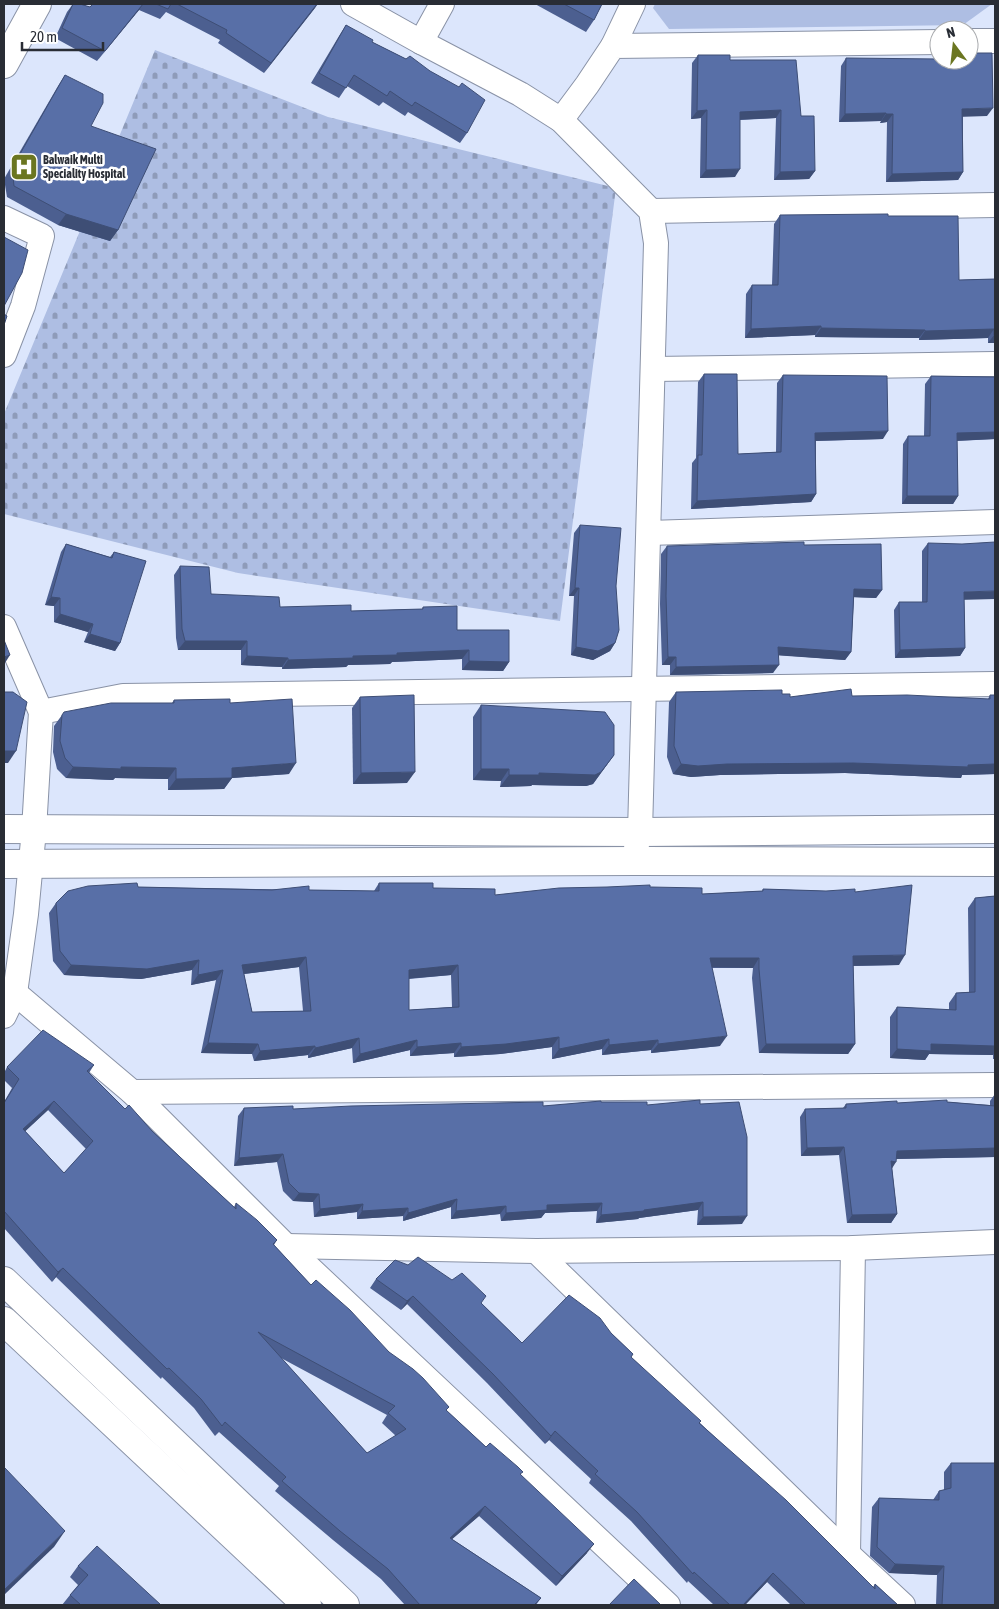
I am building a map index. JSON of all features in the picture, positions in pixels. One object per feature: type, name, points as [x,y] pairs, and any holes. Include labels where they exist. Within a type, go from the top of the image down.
[{"type":"main road","points":[[4,64],[37,4]]},
{"type":"main road","points":[[4,829],[640,832],[995,829]]},
{"type":"main road","points":[[4,864],[634,861],[995,862]]},
{"type":"main road","points":[[4,1281],[345,1605]]},
{"type":"main road","points":[[4,1322],[307,1605]]},
{"type":"street","points":[[353,4],[420,42],[520,94],[561,120],[651,211],[656,243],[645,688],[640,832],[634,861]]},
{"type":"street","points":[[420,42],[442,4]]},
{"type":"street","points":[[561,120],[588,85],[613,46],[634,4]]},
{"type":"street","points":[[979,41],[995,41]]},
{"type":"street","points":[[613,46],[929,42]]},
{"type":"street","points":[[651,211],[995,205]]},
{"type":"street","points":[[4,218],[42,236],[22,306],[4,355]]},
{"type":"street","points":[[653,369],[995,364]]},
{"type":"street","points":[[649,532],[995,522]]},
{"type":"street","points":[[4,627],[41,712],[34,830],[26,914],[15,993],[4,1016]]},
{"type":"street","points":[[41,712],[122,696],[995,684]]},
{"type":"street","points":[[15,993],[132,1092],[286,1246],[668,1605]]},
{"type":"street","points":[[132,1092],[995,1084]]},
{"type":"street","points":[[286,1246],[536,1251],[853,1248],[995,1242]]},
{"type":"street","points":[[848,1554],[853,1248]]},
{"type":"street","points":[[536,1251],[902,1605]]},
{"type":"green space","points":[[655,4],[992,4],[970,20],[929,20],[929,25],[669,29],[653,8]]},
{"type":"green space","points":[[155,50],[328,117],[616,188],[560,621],[238,573],[4,514],[4,414]]},
{"type":"building","points":[[73,4],[90,7],[93,4],[143,4],[105,51],[62,28]]},
{"type":"building","points":[[156,4],[171,4],[168,9]]},
{"type":"building","points":[[177,4],[317,4],[271,63],[226,33],[227,30]]},
{"type":"building","points":[[564,4],[602,4],[594,20]]},
{"type":"building","points":[[346,25],[373,40],[372,42],[406,59],[410,56],[430,71],[459,87],[462,83],[485,100],[467,133],[415,102],[412,106],[390,91],[387,96],[354,75],[346,88],[319,73]]},
{"type":"building","points":[[979,53],[992,53],[993,108],[962,109],[963,172],[892,174],[893,114],[845,114],[846,58],[929,59],[929,70],[979,70]]},
{"type":"building","points":[[698,55],[730,55],[730,60],[796,60],[801,116],[814,116],[815,171],[780,172],[781,110],[740,112],[740,169],[706,170],[707,110],[697,111]]},
{"type":"building","points":[[65,75],[103,94],[103,103],[91,126],[156,149],[118,230],[66,214],[14,186],[12,168]]},
{"type":"building","points":[[888,214],[888,216],[958,216],[959,280],[995,279],[994,335],[994,329],[925,331],[821,328],[821,326],[751,329],[752,285],[778,285],[780,215]]},
{"type":"building","points":[[4,237],[28,250],[22,273],[4,306]]},
{"type":"building","points":[[4,314],[7,316],[4,325]]},
{"type":"building","points":[[704,374],[737,374],[738,454],[781,452],[783,375],[887,376],[888,431],[815,433],[816,494],[697,501],[698,455],[702,455]]},
{"type":"building","points":[[931,376],[995,377],[995,432],[957,433],[958,496],[907,496],[908,436],[930,436]]},
{"type":"building","points":[[580,525],[621,528],[616,586],[619,630],[615,643],[598,651],[576,647],[579,588],[575,588]]},
{"type":"building","points":[[804,542],[804,545],[881,544],[882,590],[854,589],[851,652],[778,647],[779,665],[676,667],[676,657],[668,657],[667,546]]},
{"type":"building","points":[[995,542],[995,591],[964,592],[965,648],[900,650],[899,602],[927,602],[928,543],[962,544]]},
{"type":"building","points":[[66,544],[112,558],[114,552],[146,561],[120,643],[90,634],[93,624],[60,614],[60,598],[51,597]]},
{"type":"building","points":[[180,566],[209,567],[211,594],[279,597],[280,607],[351,605],[351,611],[457,606],[457,630],[509,630],[509,662],[469,661],[469,650],[353,656],[353,658],[288,660],[288,658],[247,656],[247,641],[185,641],[182,629]]},
{"type":"building","points":[[4,640],[10,655],[4,657]]},
{"type":"building","points":[[851,689],[852,696],[907,695],[990,699],[990,695],[995,695],[995,764],[968,765],[968,767],[853,763],[698,766],[681,764],[674,746],[676,692],[782,690],[782,694],[790,694],[790,697]]},
{"type":"building","points":[[4,692],[13,692],[27,702],[16,751],[4,751]]},
{"type":"building","points":[[414,695],[415,772],[361,773],[360,697]]},
{"type":"building","points":[[230,699],[230,703],[292,699],[296,763],[232,768],[232,778],[176,779],[176,768],[121,767],[121,769],[73,767],[65,758],[60,741],[62,715],[64,712],[111,703],[174,703],[174,700]]},
{"type":"building","points":[[481,705],[605,712],[614,725],[614,755],[601,772],[595,775],[539,773],[539,775],[509,775],[509,769],[481,769]]},
{"type":"building","points":[[137,883],[138,887],[272,890],[309,886],[309,890],[379,891],[379,883],[433,883],[433,888],[495,889],[495,895],[559,888],[650,885],[650,887],[702,888],[702,894],[763,891],[763,889],[826,891],[855,889],[855,892],[912,885],[905,955],[853,956],[855,1044],[766,1044],[759,958],[710,958],[727,1036],[658,1044],[658,1040],[609,1045],[609,1039],[559,1049],[559,1037],[506,1044],[461,1047],[461,1043],[417,1047],[417,1040],[360,1054],[359,1038],[315,1048],[315,1046],[260,1051],[258,1044],[208,1043],[223,970],[198,975],[199,960],[147,969],[71,965],[60,951],[56,903],[68,891],[88,886]],"holes":[[[306,957],[311,1011],[252,1012],[242,965]],[[458,965],[459,1007],[409,1010],[409,970]]]},
{"type":"building","points":[[995,896],[995,1046],[931,1044],[931,1051],[897,1049],[897,1007],[956,1010],[956,993],[975,992],[975,898]]},
{"type":"building","points":[[43,1030],[94,1065],[87,1071],[125,1109],[129,1105],[152,1131],[236,1209],[236,1203],[257,1220],[277,1240],[273,1244],[311,1285],[316,1280],[350,1310],[389,1352],[423,1378],[449,1407],[446,1410],[486,1447],[490,1443],[518,1467],[523,1472],[520,1474],[594,1544],[562,1576],[485,1506],[450,1538],[541,1598],[534,1605],[420,1605],[388,1569],[282,1481],[286,1477],[225,1422],[222,1426],[201,1399],[169,1368],[167,1369],[63,1268],[58,1272],[4,1211],[4,1103],[19,1079],[7,1067]],"holes":[[[54,1101],[93,1141],[64,1173],[23,1129]],[[258,1332],[395,1406],[388,1413],[406,1429],[367,1453]]]},
{"type":"building","points":[[700,1100],[700,1104],[739,1102],[747,1137],[747,1216],[703,1217],[703,1202],[601,1215],[602,1203],[547,1205],[547,1210],[506,1213],[506,1206],[456,1211],[457,1199],[408,1213],[408,1208],[362,1211],[363,1204],[320,1209],[319,1194],[299,1193],[289,1183],[283,1154],[239,1158],[244,1108],[293,1106],[293,1109],[543,1102],[543,1106],[601,1101],[647,1102],[647,1105]]},
{"type":"building","points":[[947,1100],[947,1102],[995,1106],[995,1148],[897,1151],[896,1162],[891,1161],[897,1214],[852,1215],[844,1147],[807,1148],[805,1109],[846,1108],[846,1104]]},
{"type":"building","points":[[418,1257],[452,1280],[462,1273],[486,1296],[481,1303],[522,1343],[569,1295],[600,1318],[611,1333],[633,1354],[631,1357],[701,1421],[699,1423],[786,1500],[875,1589],[875,1584],[898,1605],[806,1605],[773,1573],[743,1605],[730,1605],[694,1572],[693,1574],[637,1512],[595,1474],[598,1471],[555,1431],[551,1436],[493,1374],[413,1296],[407,1301],[376,1279],[395,1260],[408,1265]]},
{"type":"building","points":[[951,1463],[995,1463],[995,1605],[942,1605],[944,1566],[895,1564],[877,1547],[879,1498],[939,1500],[939,1491],[951,1488]]},
{"type":"building","points":[[4,1467],[65,1531],[4,1590]]},
{"type":"building","points":[[97,1546],[161,1605],[81,1605],[70,1595],[88,1575],[78,1566]]},
{"type":"building","points":[[634,1579],[661,1605],[609,1605]]},
{"type":"place","name":"Balwaik Multi Speciality Hospital","points":[[24,167]]}]
